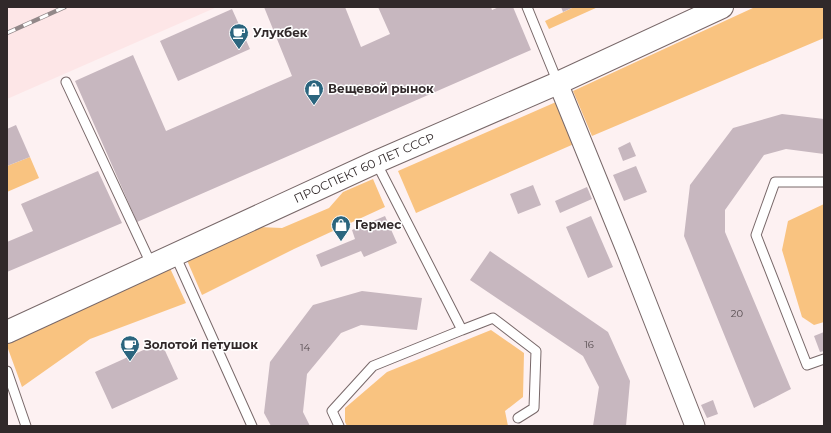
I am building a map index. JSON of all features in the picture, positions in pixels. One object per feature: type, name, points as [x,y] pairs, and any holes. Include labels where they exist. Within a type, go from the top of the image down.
[{"type":"street","name":"ПРОСПЕКТ 60 ЛЕТ СССР","points":[[7,332],[376,162],[558,83],[722,7]]},
{"type":"street","points":[[558,83],[629,257],[695,426]]},
{"type":"lane","points":[[527,7],[558,83]]},
{"type":"lane","points":[[66,82],[152,266]]},
{"type":"lane","points":[[376,162],[462,330]]},
{"type":"lane","points":[[824,182],[775,182],[756,235],[807,365],[824,359]]},
{"type":"lane","points":[[175,255],[252,426]]},
{"type":"lane","points":[[339,426],[332,411],[373,366],[493,318],[536,351],[534,408],[518,418]]},
{"type":"lane","points":[[7,371],[26,426]]},
{"type":"shaded area","points":[[7,7],[217,7],[7,99]]},
{"type":"shaded area","points":[[574,7],[598,7],[549,29],[545,21]]},
{"type":"shaded area","points":[[755,7],[824,7],[824,38],[592,136],[573,91]]},
{"type":"shaded area","points":[[556,102],[574,144],[416,213],[398,171]]},
{"type":"shaded area","points":[[30,157],[39,178],[7,192],[7,166]]},
{"type":"shaded area","points":[[373,179],[385,207],[294,249],[202,295],[186,258],[258,227],[282,228],[329,208],[343,192]]},
{"type":"shaded area","points":[[824,204],[824,322],[814,325],[802,317],[782,250],[788,221]]},
{"type":"shaded area","points":[[169,266],[186,303],[90,339],[22,387],[7,346],[7,341]]},
{"type":"shaded area","points":[[491,330],[524,353],[523,397],[505,411],[508,426],[347,426],[345,422],[345,408],[387,372]]},
{"type":"building","name":"Вещевой рынок","points":[[264,7],[345,7],[361,47],[390,34],[378,7],[491,7],[492,10],[499,7],[513,7],[531,50],[137,222],[75,81],[133,55],[166,131],[292,76]]},
{"type":"building","points":[[561,7],[574,7],[563,12]]},
{"type":"building","points":[[232,9],[250,49],[178,81],[160,41]]},
{"type":"building","points":[[782,114],[824,119],[824,154],[786,149],[764,155],[725,210],[725,232],[791,389],[754,408],[684,236],[690,185],[733,128]]},
{"type":"building","points":[[16,125],[30,157],[7,166],[7,129]]},
{"type":"building","points":[[630,142],[636,156],[623,161],[618,148]]},
{"type":"building","points":[[636,166],[647,192],[624,201],[613,175]]},
{"type":"building","points":[[98,171],[122,223],[7,272],[7,242],[33,231],[21,204]]},
{"type":"building","points":[[533,185],[541,205],[518,214],[510,194]]},
{"type":"building","points":[[587,187],[592,199],[560,213],[555,201]]},
{"type":"building","points":[[385,216],[397,243],[364,257],[361,251],[321,267],[316,255],[355,239],[352,230]]},
{"type":"building","points":[[591,216],[613,267],[588,278],[566,227]]},
{"type":"building","points":[[490,251],[608,332],[630,381],[626,426],[593,426],[599,387],[583,356],[470,280]]},
{"type":"building","points":[[362,291],[422,298],[417,330],[361,325],[341,333],[307,374],[303,412],[310,426],[271,426],[264,413],[270,362],[313,305]]},
{"type":"building","points":[[824,332],[824,351],[820,352],[814,336]]},
{"type":"building","points":[[161,342],[178,379],[112,409],[95,372]]},
{"type":"building","points":[[713,400],[718,414],[707,418],[701,405]]},
{"type":"railway","points":[[7,33],[65,7]]},
{"type":"place","name":"Улукбек","points":[[239,50]]},
{"type":"place","name":"Вещевой рынок","points":[[314,106]]},
{"type":"place","name":"Гермес","points":[[341,242]]},
{"type":"place","name":"Золотой петушок","points":[[130,362]]}]
